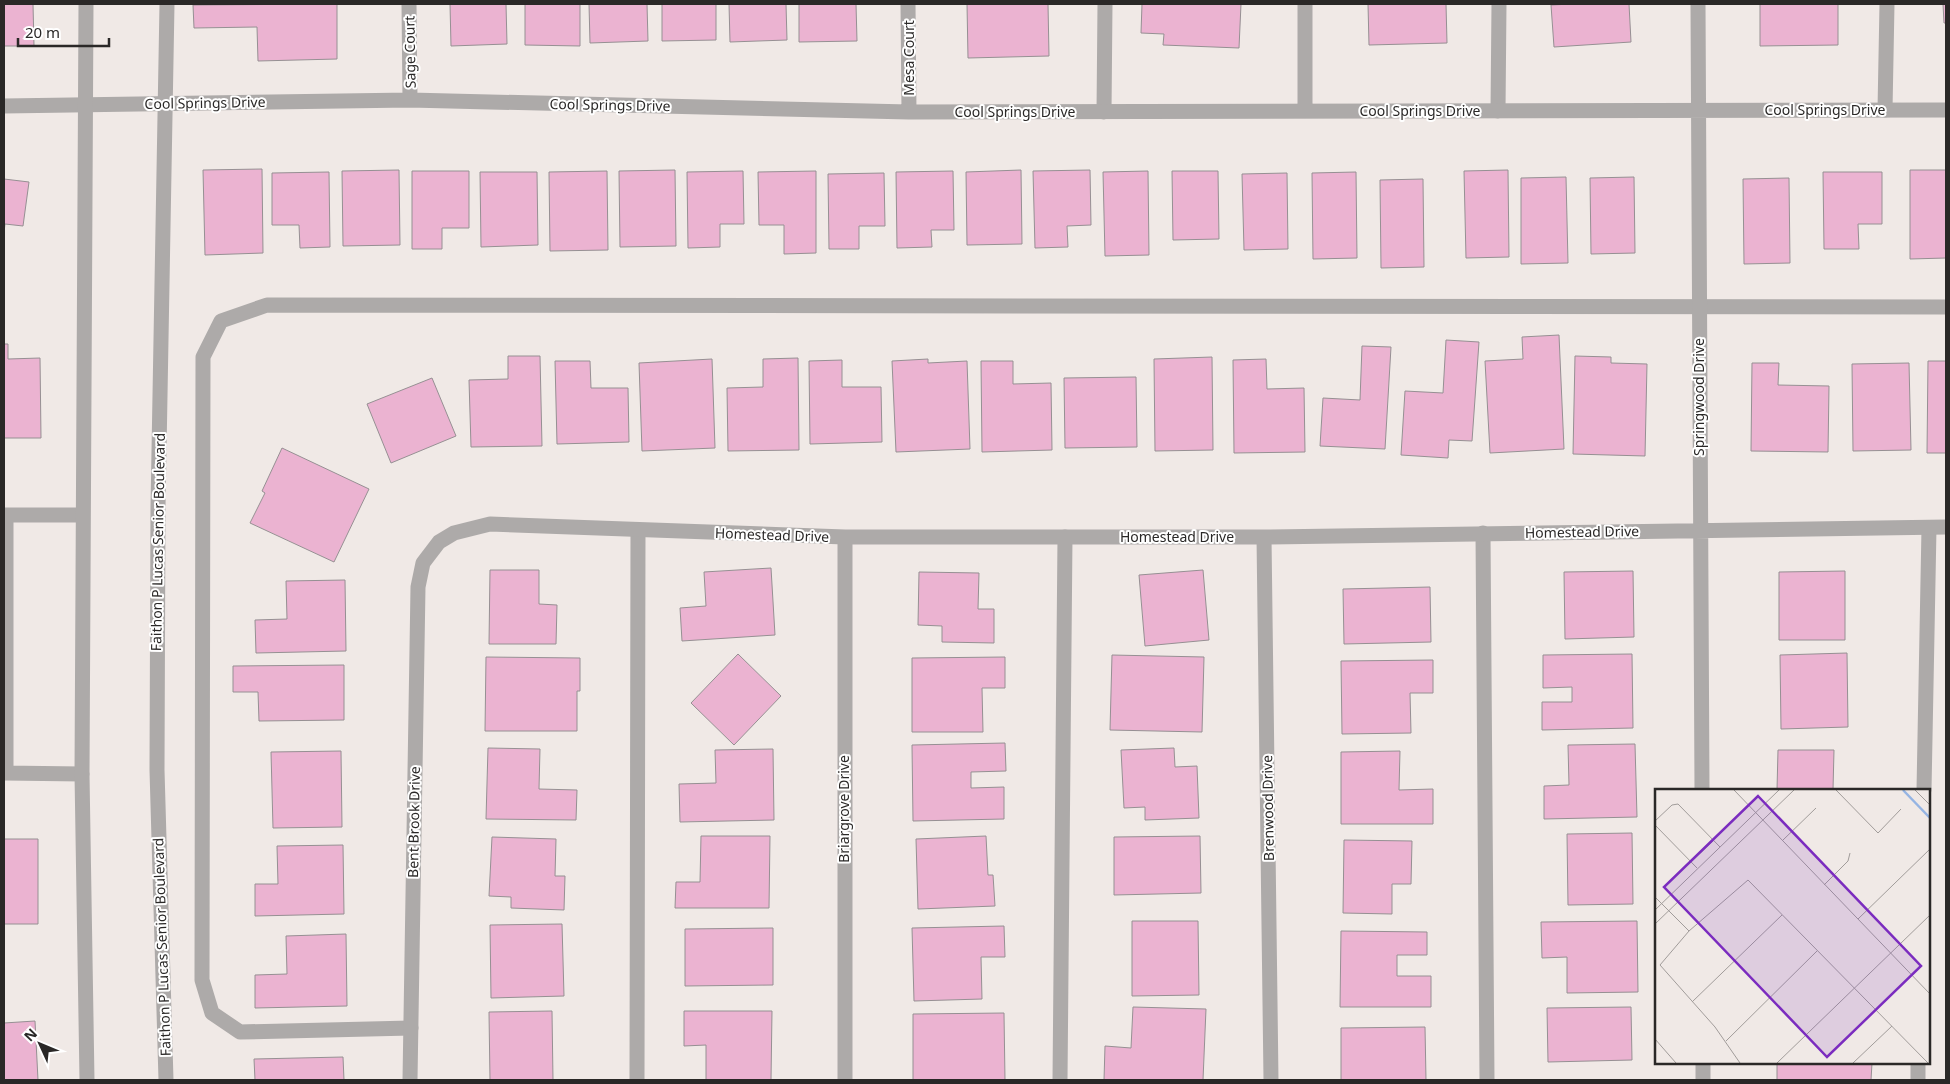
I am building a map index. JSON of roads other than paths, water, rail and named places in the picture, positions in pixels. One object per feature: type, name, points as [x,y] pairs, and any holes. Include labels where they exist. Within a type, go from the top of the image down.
[{"type":"street","points":[[86,4],[82,774],[87,1080]]},
{"type":"street","name":"Faithon P Lucas Senior Boulevard","points":[[166,1080],[157,770],[158,507],[167,4]]},
{"type":"street","name":"Sage Court","points":[[409,4],[410,100]]},
{"type":"street","name":"Mesa Court","points":[[908,4],[909,112]]},
{"type":"street","points":[[1104,112],[1105,4]]},
{"type":"street","points":[[1305,4],[1306,111]]},
{"type":"street","points":[[1498,111],[1499,4]]},
{"type":"street","name":"Springwood Drive","points":[[1698,4],[1702,789]]},
{"type":"street","points":[[1885,110],[1887,4]]},
{"type":"street","name":"Cool Springs Drive","points":[[4,106],[410,100],[909,112],[1946,110]]},
{"type":"street","points":[[411,1028],[240,1032],[212,1013],[202,980],[202,357],[222,321],[267,304],[1946,307]]},
{"type":"street","points":[[82,515],[5,515],[5,773],[82,774]]},
{"type":"street","name":"Homestead Drive","points":[[423,563],[439,542],[454,532],[490,524],[845,537],[1264,537],[1946,527]]},
{"type":"street","points":[[1924,789],[1929,528]]},
{"type":"street","points":[[637,1080],[638,530]]},
{"type":"street","points":[[1483,533],[1487,1080]]},
{"type":"street","name":"Briargrove Drive","points":[[844,1080],[845,537]]},
{"type":"street","points":[[1060,1080],[1065,537]]},
{"type":"street","name":"Brenwood Drive","points":[[1264,537],[1271,1080]]},
{"type":"street","name":"Bent Brook Drive","points":[[410,1080],[418,587],[423,563]]},
{"type":"street","points":[[1703,1064],[1703,1080]]},
{"type":"street","points":[[1918,1064],[1918,1080]]}]
